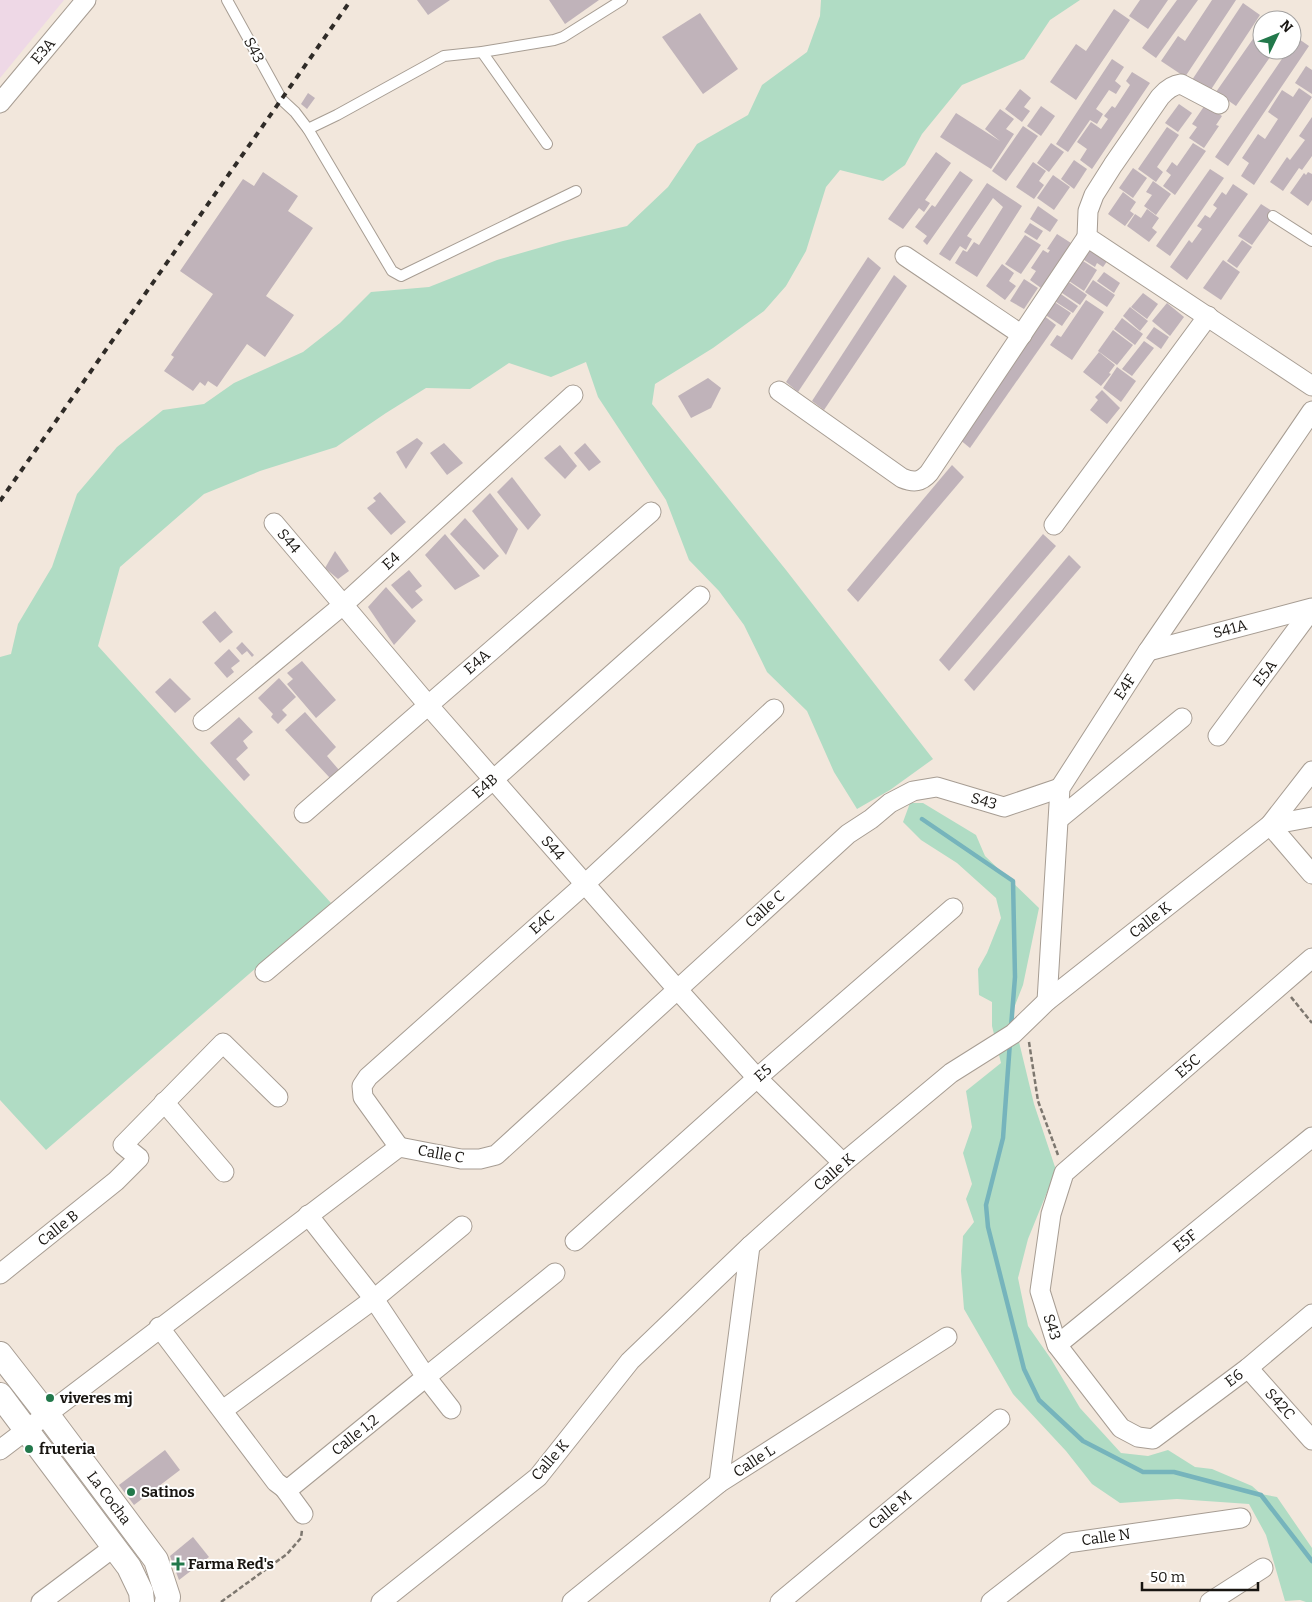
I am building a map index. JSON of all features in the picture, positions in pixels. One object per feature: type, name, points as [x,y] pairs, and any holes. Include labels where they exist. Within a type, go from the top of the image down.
[{"type":"street","name":"E3A","points":[[0,103],[86,0]]},
{"type":"street","points":[[780,391],[902,478],[918,481],[929,473],[1087,237],[1088,211],[1094,195],[1160,97],[1175,85],[1181,84],[1219,104]]},
{"type":"street","points":[[1087,237],[1312,386]]},
{"type":"street","points":[[905,256],[1022,335]]},
{"type":"street","points":[[1054,525],[1208,316]]},
{"type":"street","name":"E4","points":[[203,721],[343,605],[573,395]]},
{"type":"street","name":"E4F","points":[[1060,788],[1148,651],[1312,410]]},
{"type":"street","name":"E4A","points":[[304,813],[650,512]]},
{"type":"street","name":"S44","points":[[274,523],[428,705],[677,989],[757,1078],[843,1163]]},
{"type":"street","name":"E4B","points":[[265,972],[493,780],[700,596]]},
{"type":"street","name":"S41A","points":[[1148,651],[1312,609]]},
{"type":"street","name":"E5A","points":[[1218,736],[1312,609]]},
{"type":"street","name":"E4C","points":[[398,1146],[363,1097],[362,1086],[368,1077],[584,884],[774,709]]},
{"type":"street","points":[[1059,819],[1182,718]]},
{"type":"street","name":"Calle K","points":[[381,1602],[538,1477],[630,1361],[750,1246],[843,1163],[951,1073],[1019,1028],[1047,1001],[1270,825],[1312,771]]},
{"type":"street","name":"S43","points":[[937,787],[1004,807],[1060,788]]},
{"type":"street","name":"Calle C","points":[[0,1450],[398,1146],[461,1159],[480,1159],[496,1155],[848,834],[871,819],[890,802],[913,791],[937,787]]},
{"type":"street","points":[[1047,1001],[1060,788]]},
{"type":"street","points":[[1312,817],[1270,825],[1312,874]]},
{"type":"street","name":"E5","points":[[575,1241],[757,1078],[952,908]]},
{"type":"street","name":"E5C","points":[[1064,1173],[1282,986],[1312,958]]},
{"type":"street","points":[[224,1172],[164,1102],[223,1043],[278,1097]]},
{"type":"street","name":"Calle B","points":[[0,1274],[116,1181],[139,1158],[123,1145],[164,1102]]},
{"type":"street","name":"E5F","points":[[1058,1345],[1312,1137]]},
{"type":"street","name":"S43","points":[[1064,1173],[1051,1214],[1040,1291],[1058,1345],[1121,1428],[1138,1437],[1153,1439]]},
{"type":"street","points":[[308,1215],[374,1299],[426,1377],[451,1409]]},
{"type":"street","points":[[223,1410],[374,1299],[462,1226]]},
{"type":"street","points":[[719,1483],[750,1246]]},
{"type":"street","name":"Calle 1,2","points":[[284,1488],[291,1486],[555,1273]]},
{"type":"street","name":"E6","points":[[1153,1439],[1248,1368],[1312,1314]]},
{"type":"street","points":[[159,1327],[276,1482],[284,1488],[303,1514]]},
{"type":"street","name":"Calle L","points":[[572,1602],[719,1483],[947,1337]]},
{"type":"street","name":"La Cocha","points":[[0,1354],[156,1560],[168,1597],[167,1602]]},
{"type":"street","name":"S42C","points":[[1248,1368],[1312,1440]]},
{"type":"street","name":"La Cocha","points":[[0,1395],[129,1567],[141,1592],[142,1602]]},
{"type":"street","name":"Calle M","points":[[780,1602],[1000,1419]]},
{"type":"street","name":"Calle N","points":[[991,1602],[1067,1543],[1240,1518]]},
{"type":"street","points":[[41,1602],[114,1547]]},
{"type":"street","points":[[1210,1602],[1263,1568]]},
{"type":"lane","name":"S43","points":[[227,0],[282,100],[308,129],[392,271],[401,276],[576,192]]},
{"type":"lane","points":[[308,129],[444,56],[482,52],[563,37],[622,0]]},
{"type":"lane","points":[[482,52],[547,144]]},
{"type":"lane","points":[[1273,216],[1312,241]]},
{"type":"path","points":[[1282,986],[1312,1023]]},
{"type":"path","points":[[1019,1028],[1038,1101],[1064,1173]]},
{"type":"path","points":[[221,1602],[287,1554],[301,1538],[303,1514]]},
{"type":"shaded area","points":[[0,0],[64,0],[0,78]]},
{"type":"green space","points":[[821,0],[1080,0],[1050,20],[1024,59],[962,85],[922,134],[905,165],[883,181],[840,170],[826,187],[806,251],[786,286],[764,311],[713,348],[655,384],[652,404],[786,570],[933,759],[890,790],[857,809],[834,772],[807,711],[767,672],[744,625],[719,591],[689,560],[666,500],[598,397],[586,362],[551,377],[509,363],[470,389],[426,388],[336,447],[260,471],[204,494],[120,567],[98,646],[331,903],[46,1150],[0,1100],[0,657],[11,654],[18,624],[52,567],[77,494],[117,447],[163,410],[204,404],[234,383],[303,352],[340,323],[371,292],[429,287],[497,260],[563,241],[627,226],[668,187],[697,144],[748,115],[762,85],[807,52],[820,16]]},
{"type":"green space","points":[[910,803],[923,803],[976,835],[985,856],[1039,908],[1023,985],[1012,1013],[1034,1104],[1056,1170],[1028,1239],[1018,1278],[1028,1326],[1051,1359],[1080,1408],[1121,1453],[1148,1456],[1168,1450],[1195,1467],[1212,1469],[1252,1486],[1261,1494],[1277,1497],[1312,1548],[1312,1602],[1300,1600],[1285,1601],[1266,1535],[1249,1504],[1177,1499],[1120,1503],[1092,1484],[1066,1451],[1013,1394],[964,1309],[961,1271],[963,1236],[974,1222],[966,1199],[972,1184],[963,1153],[972,1127],[966,1091],[1001,1063],[992,1026],[992,1002],[979,995],[978,969],[987,953],[1001,918],[996,898],[957,863],[921,840],[903,822]]},
{"type":"building","points":[[417,0],[450,0],[428,15]]},
{"type":"building","points":[[549,0],[599,0],[565,24]]},
{"type":"building","points":[[1140,0],[1168,0],[1148,29],[1129,16]]},
{"type":"building","points":[[1177,0],[1198,0],[1156,58],[1142,48]]},
{"type":"building","points":[[1212,0],[1236,0],[1185,77],[1161,61],[1178,36],[1185,41]]},
{"type":"building","points":[[1243,3],[1253,10],[1252,27],[1210,91],[1192,80]]},
{"type":"building","points":[[1114,9],[1130,20],[1076,100],[1050,82],[1076,44],[1086,51]]},
{"type":"building","points":[[700,13],[738,69],[703,94],[662,37]]},
{"type":"building","points":[[1252,40],[1252,60],[1268,60],[1236,106],[1216,92]]},
{"type":"building","points":[[1302,41],[1309,46],[1302,56]]},
{"type":"building","points":[[1112,59],[1124,67],[1115,81],[1121,86],[1116,94],[1109,90],[1096,109],[1103,114],[1097,124],[1090,120],[1068,152],[1056,144]]},
{"type":"building","points":[[1281,60],[1300,60],[1228,166],[1215,157]]},
{"type":"building","points":[[1306,66],[1312,70],[1312,94],[1295,83]]},
{"type":"building","points":[[1132,72],[1150,83],[1092,169],[1080,160],[1087,149],[1077,142],[1091,122],[1101,129],[1108,119],[1104,116],[1112,106],[1115,108],[1130,85],[1126,81]]},
{"type":"building","points":[[1299,88],[1312,97],[1254,185],[1241,176],[1249,163],[1242,158],[1258,134],[1265,139],[1278,119],[1268,112],[1282,90],[1293,97]]},
{"type":"building","points":[[1020,89],[1031,98],[1024,107],[1030,111],[1022,122],[1005,109]]},
{"type":"building","points":[[308,93],[315,98],[307,109],[301,104]]},
{"type":"building","points":[[1179,104],[1192,113],[1178,132],[1165,123]]},
{"type":"building","points":[[1205,105],[1222,116],[1216,125],[1219,126],[1204,148],[1189,138],[1197,127],[1192,124]]},
{"type":"building","points":[[1041,106],[1055,116],[1041,136],[1027,126]]},
{"type":"building","points":[[1000,109],[1014,119],[1006,129],[1014,134],[991,169],[940,137],[956,113],[1000,141],[985,129]]},
{"type":"building","points":[[1312,117],[1312,156],[1302,170],[1299,168],[1283,191],[1270,182],[1287,157],[1290,160],[1305,140],[1299,136]]},
{"type":"building","points":[[1023,126],[1038,136],[1006,181],[992,171]]},
{"type":"building","points":[[1167,127],[1179,135],[1157,167],[1163,172],[1156,182],[1138,169]]},
{"type":"building","points":[[1051,143],[1064,152],[1049,172],[1037,163]]},
{"type":"building","points":[[1193,143],[1206,151],[1175,195],[1163,186],[1171,175],[1166,171],[1172,162],[1177,166]]},
{"type":"building","points":[[936,152],[951,163],[925,200],[930,203],[924,212],[919,208],[903,229],[888,219]]},
{"type":"building","points":[[1074,160],[1087,169],[1074,189],[1061,179]]},
{"type":"building","points":[[1033,162],[1046,171],[1039,181],[1044,185],[1034,199],[1016,187]]},
{"type":"building","points":[[1133,168],[1147,178],[1133,198],[1119,188]]},
{"type":"building","points":[[1210,169],[1224,178],[1170,256],[1156,246]]},
{"type":"building","points":[[960,171],[973,180],[927,245],[923,241],[927,236],[915,227],[932,205],[935,207]]},
{"type":"building","points":[[263,172],[298,196],[288,211],[313,228],[266,296],[294,315],[265,357],[247,344],[217,387],[208,381],[205,386],[200,382],[193,391],[164,371],[174,357],[171,355],[213,294],[180,271],[243,179],[254,186]]},
{"type":"building","points":[[1308,172],[1312,174],[1312,200],[1308,206],[1290,193],[1304,173],[1306,175]]},
{"type":"building","points":[[1053,175],[1070,187],[1054,210],[1037,198]]},
{"type":"building","points":[[1153,181],[1171,194],[1156,215],[1144,206],[1152,195],[1146,192]]},
{"type":"building","points":[[987,183],[1022,206],[977,277],[955,263],[963,250],[967,252],[974,242],[979,245],[1003,207],[993,198],[967,236],[972,239],[966,250],[960,246],[950,261],[939,254]]},
{"type":"building","points":[[1233,184],[1248,194],[1187,280],[1170,267],[1189,240],[1192,243],[1202,229],[1197,226],[1205,215],[1210,218],[1217,208],[1213,205],[1222,192],[1226,195]]},
{"type":"building","points":[[1123,192],[1136,202],[1130,211],[1134,214],[1125,226],[1108,214]]},
{"type":"building","points":[[1261,204],[1275,213],[1252,245],[1238,236]]},
{"type":"building","points":[[1038,206],[1058,220],[1050,232],[1030,219]]},
{"type":"building","points":[[1147,209],[1159,218],[1152,228],[1157,232],[1149,242],[1127,226],[1135,214],[1141,218]]},
{"type":"building","points":[[1030,223],[1043,231],[1037,240],[1024,232]]},
{"type":"building","points":[[1057,234],[1071,243],[1041,288],[1030,280],[1036,271],[1031,268],[1043,250],[1048,253],[1050,250],[1047,249]]},
{"type":"building","points":[[1025,235],[1041,245],[1021,274],[1005,264]]},
{"type":"building","points":[[1242,240],[1252,247],[1237,268],[1227,261]]},
{"type":"building","points":[[1088,246],[1108,260],[1103,267],[1097,263],[1095,267],[1081,258]]},
{"type":"building","points":[[868,257],[881,268],[798,392],[786,382]]},
{"type":"building","points":[[1080,259],[1097,270],[1084,291],[1066,279]]},
{"type":"building","points":[[1223,260],[1240,272],[1221,300],[1203,288]]},
{"type":"building","points":[[1002,264],[1014,273],[1009,281],[1016,286],[1005,300],[986,286]]},
{"type":"building","points":[[1104,272],[1120,283],[1114,293],[1097,281]]},
{"type":"building","points":[[894,275],[907,286],[824,410],[812,401]]},
{"type":"building","points":[[1024,279],[1038,288],[1024,309],[1010,301]]},
{"type":"building","points":[[1066,280],[1087,295],[1080,305],[1059,291]]},
{"type":"building","points":[[1093,280],[1115,295],[1107,307],[1085,292]]},
{"type":"building","points":[[1058,292],[1078,306],[1073,313],[1053,300]]},
{"type":"building","points":[[1143,293],[1158,304],[1147,319],[1131,307]]},
{"type":"building","points":[[1086,300],[1104,312],[1072,360],[1050,345],[1057,335],[1061,337]]},
{"type":"building","points":[[1053,301],[1071,313],[1062,326],[1044,314]]},
{"type":"building","points":[[1167,303],[1184,317],[1170,336],[1152,321]]},
{"type":"building","points":[[1130,307],[1148,321],[1140,331],[1123,316]]},
{"type":"building","points":[[1043,315],[1056,325],[970,448],[959,439]]},
{"type":"building","points":[[1122,318],[1143,334],[1135,345],[1114,329]]},
{"type":"building","points":[[1154,327],[1169,337],[1161,349],[1146,338]]},
{"type":"building","points":[[1113,330],[1133,345],[1117,365],[1098,351]]},
{"type":"building","points":[[1144,341],[1154,348],[1132,376],[1122,369]]},
{"type":"building","points":[[1099,352],[1115,365],[1109,373],[1111,374],[1101,386],[1083,372]]},
{"type":"building","points":[[1117,367],[1136,381],[1121,402],[1103,388]]},
{"type":"building","points":[[708,378],[721,388],[711,408],[691,418],[678,396]]},
{"type":"building","points":[[1102,390],[1120,408],[1107,424],[1090,410],[1098,400],[1095,397]]},
{"type":"building","points":[[417,438],[423,443],[406,469],[396,452]]},
{"type":"building","points":[[444,443],[463,463],[447,475],[430,453]]},
{"type":"building","points":[[585,443],[601,462],[589,471],[574,453]]},
{"type":"building","points":[[560,445],[577,466],[565,479],[544,458]]},
{"type":"building","points":[[952,465],[964,477],[858,602],[847,590]]},
{"type":"building","points":[[512,477],[541,515],[528,530],[497,492]]},
{"type":"building","points":[[380,492],[406,522],[391,535],[367,508],[376,501],[373,498]]},
{"type":"building","points":[[490,493],[518,529],[506,555],[472,511]]},
{"type":"building","points":[[465,518],[499,556],[484,570],[450,534]]},
{"type":"building","points":[[445,534],[480,576],[455,590],[425,555]]},
{"type":"building","points":[[1043,534],[1056,546],[949,671],[939,660]]},
{"type":"building","points":[[335,551],[349,571],[338,579],[325,568]]},
{"type":"building","points":[[1069,555],[1081,567],[974,691],[964,680]]},
{"type":"building","points":[[409,570],[422,586],[415,591],[423,600],[412,609],[391,585]]},
{"type":"building","points":[[386,587],[416,621],[394,645],[368,607]]},
{"type":"building","points":[[215,611],[233,632],[220,643],[202,622]]},
{"type":"building","points":[[242,642],[254,655],[252,657],[247,651],[242,655],[236,648]]},
{"type":"building","points":[[229,649],[240,661],[231,668],[234,672],[227,678],[214,663]]},
{"type":"building","points":[[302,661],[336,700],[316,718],[287,684],[293,679],[287,673]]},
{"type":"building","points":[[170,678],[191,699],[175,713],[155,692]]},
{"type":"building","points":[[279,678],[296,697],[282,710],[287,715],[278,724],[271,717],[273,714],[258,698]]},
{"type":"building","points":[[305,712],[336,747],[327,756],[339,770],[330,778],[285,730]]},
{"type":"building","points":[[239,717],[253,732],[243,741],[248,748],[236,759],[250,775],[244,781],[210,743]]},
{"type":"building","points":[[165,1450],[180,1470],[134,1505],[119,1485]]},
{"type":"building","points":[[193,1537],[209,1557],[179,1580],[170,1556]]},
{"type":"waterway","points":[[922,819],[1013,881],[1015,977],[1011,1027]]},
{"type":"waterway","points":[[1010,1042],[1003,1138],[986,1205],[988,1227],[1024,1369],[1039,1400],[1083,1441],[1143,1472],[1174,1472],[1261,1495],[1312,1561]]},
{"type":"railway","points":[[0,501],[351,0]]},
{"type":"place","name":"viveres mj","points":[[50,1398]]},
{"type":"place","name":"fruteria","points":[[29,1449]]},
{"type":"place","name":"Satinos","points":[[131,1492]]},
{"type":"place","name":"Farma Red's","points":[[178,1564]]}]
